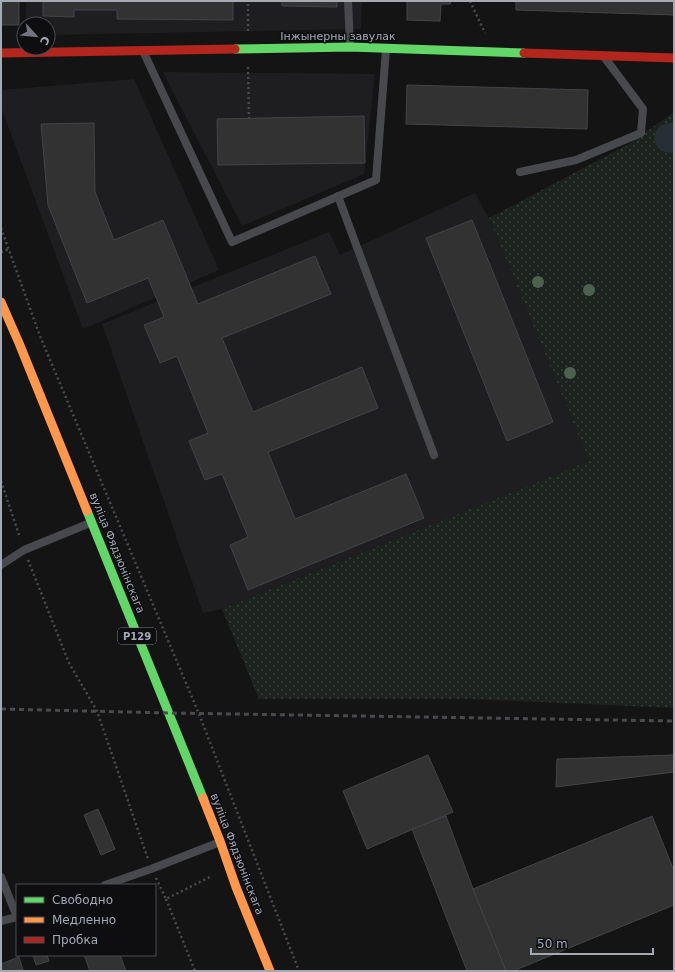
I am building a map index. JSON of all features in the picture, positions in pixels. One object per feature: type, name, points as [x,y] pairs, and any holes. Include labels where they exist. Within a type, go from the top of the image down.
[{"type":"main road","name":"Інжынерны завулак","points":[[1,53],[350,47],[674,58]]},
{"type":"main road","name":"вуліца Фядзюнінскага","points":[[1,302],[19,343],[220,842],[236,887],[270,971]]},
{"type":"lane","points":[[348,1],[350,47]]},
{"type":"lane","points":[[143,50],[232,242],[376,180],[386,48]]},
{"type":"lane","points":[[520,172],[576,160],[642,133],[643,109],[603,56]]},
{"type":"lane","points":[[338,196],[434,455]]},
{"type":"lane","points":[[1,565],[24,550],[91,523]]},
{"type":"lane","points":[[108,884],[220,842]]},
{"type":"lane","points":[[1,877],[16,914]]},
{"type":"lane","points":[[1,921],[16,917]]},
{"type":"path","points":[[248,1],[248,36]]},
{"type":"path","points":[[1,228],[40,336],[199,714],[299,971]]},
{"type":"path","points":[[1,252],[9,249]]},
{"type":"path","points":[[1,481],[24,550],[70,663],[97,711],[151,869],[166,899],[195,971]]},
{"type":"path","points":[[166,899],[212,876]]},
{"type":"shaded area","points":[[26,1],[362,1],[361,29],[56,35],[56,16],[26,16]]},
{"type":"shaded area","points":[[163,72],[375,74],[364,174],[242,226]]},
{"type":"shaded area","points":[[134,79],[219,270],[83,329],[1,107],[1,90]]},
{"type":"shaded area","points":[[674,112],[674,708],[473,699],[259,699],[222,609],[589,461],[489,218],[629,144]]},
{"type":"shaded area","points":[[475,193],[489,218],[589,461],[222,609],[203,613],[102,324],[329,232],[340,255]]},
{"type":"building","points":[[2,1],[19,1],[19,16],[16,16],[16,25],[1,25]]},
{"type":"building","points":[[43,1],[233,1],[233,20],[117,19],[117,10],[74,10],[74,17],[43,16]]},
{"type":"building","points":[[282,1],[337,1],[337,7],[282,6]]},
{"type":"building","points":[[407,1],[451,1],[450,4],[441,4],[440,21],[407,20]]},
{"type":"building","points":[[516,1],[674,1],[674,15],[516,10]]},
{"type":"building","points":[[407,85],[588,90],[587,129],[406,124]]},
{"type":"building","points":[[364,116],[365,163],[218,165],[217,119]]},
{"type":"building","points":[[94,123],[95,192],[114,240],[163,220],[198,304],[315,256],[331,294],[222,338],[253,412],[362,367],[378,408],[268,452],[295,519],[406,474],[424,518],[248,590],[230,545],[248,537],[222,474],[205,480],[189,441],[208,433],[177,356],[160,363],[144,325],[164,317],[148,278],[87,303],[48,205],[41,124]]},
{"type":"building","points":[[472,220],[553,422],[507,441],[426,238]]},
{"type":"building","points":[[428,755],[453,812],[367,849],[343,791]]},
{"type":"building","points":[[674,755],[674,772],[556,787],[557,759]]},
{"type":"building","points":[[98,809],[115,849],[101,855],[84,815]]},
{"type":"building","points":[[446,816],[506,971],[467,971],[412,829]]},
{"type":"building","points":[[652,816],[674,871],[674,905],[513,971],[506,971],[473,889]]},
{"type":"building","points":[[33,956],[47,956],[49,961],[36,965]]},
{"type":"building","points":[[84,956],[120,956],[126,971],[90,971]]},
{"type":"building","points":[[19,957],[23,970],[1,971],[1,964]]},
{"type":"waterway","points":[[669,138],[674,137]]},
{"type":"railway","points":[[1,709],[674,721]]},
{"type":"traffic: fast","points":[[235,49],[350,47],[524,53]]},
{"type":"traffic: fast","points":[[87,511],[203,798]]},
{"type":"traffic: slow","points":[[1,302],[87,511]]},
{"type":"traffic: slow","points":[[203,798],[236,887],[270,971]]},
{"type":"traffic: jam","points":[[1,53],[235,49]]},
{"type":"traffic: jam","points":[[524,53],[674,58]]}]
